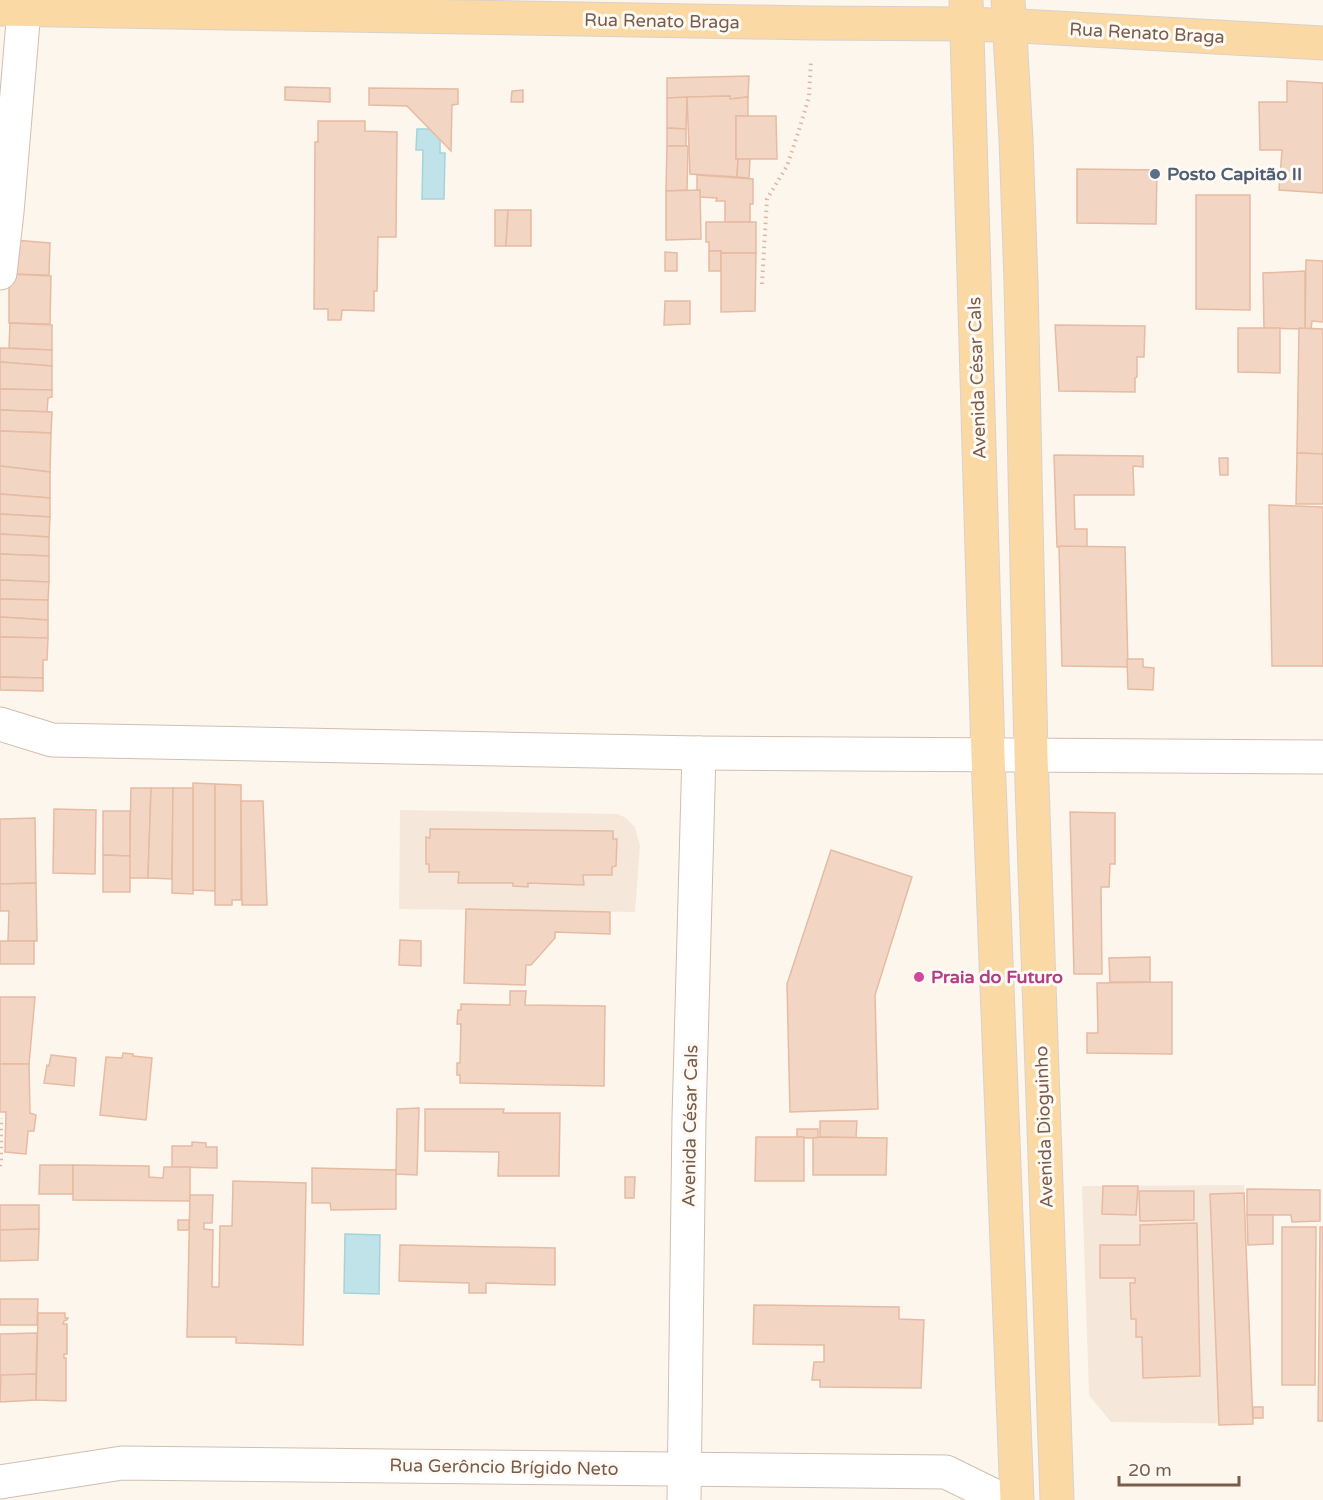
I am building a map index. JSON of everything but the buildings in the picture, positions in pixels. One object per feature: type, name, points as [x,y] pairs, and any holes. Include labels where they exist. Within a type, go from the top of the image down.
[{"type":"main road","name":"Rua Renato Braga","points":[[12,9],[813,23],[966,12],[1008,13],[1323,43]]},
{"type":"main road","name":"Avenida César Cals","points":[[966,12],[988,756]]},
{"type":"main road","points":[[1008,13],[1016,139],[1031,755]]},
{"type":"main road","name":"Avenida Dioguinho","points":[[1031,755],[1057,1500]]},
{"type":"main road","points":[[988,756],[1017,1500]]},
{"type":"street","points":[[0,273],[7,212],[12,9]]},
{"type":"street","points":[[0,724],[52,740],[699,753],[1323,757]]},
{"type":"street","name":"Avenida César Cals","points":[[685,1484],[689,1118],[699,753]]},
{"type":"street","name":"Rua Gerôncio Brígido Neto","points":[[0,1482],[122,1462],[685,1484],[946,1472],[1003,1500]]},
{"type":"street","points":[[0,1487],[35,1500]]},
{"type":"path","points":[[762,284],[766,199],[787,166],[809,97],[813,23]]},
{"type":"path","points":[[0,1166],[1,1118]]},
{"type":"shaded area","points":[[400,810],[618,814],[635,827],[640,846],[635,912],[399,909]]},
{"type":"shaded area","points":[[1244,1185],[1253,1424],[1111,1422],[1089,1395],[1082,1186]]},
{"type":"water","points":[[417,129],[430,129],[440,139],[440,153],[445,153],[444,199],[422,199],[423,150],[416,150]]},
{"type":"water","points":[[345,1234],[380,1235],[379,1294],[344,1293]]},
{"type":"place","name":"Posto Capitão II","points":[[1155,174]]},
{"type":"place","name":"Praia do Futuro","points":[[919,977]]}]
